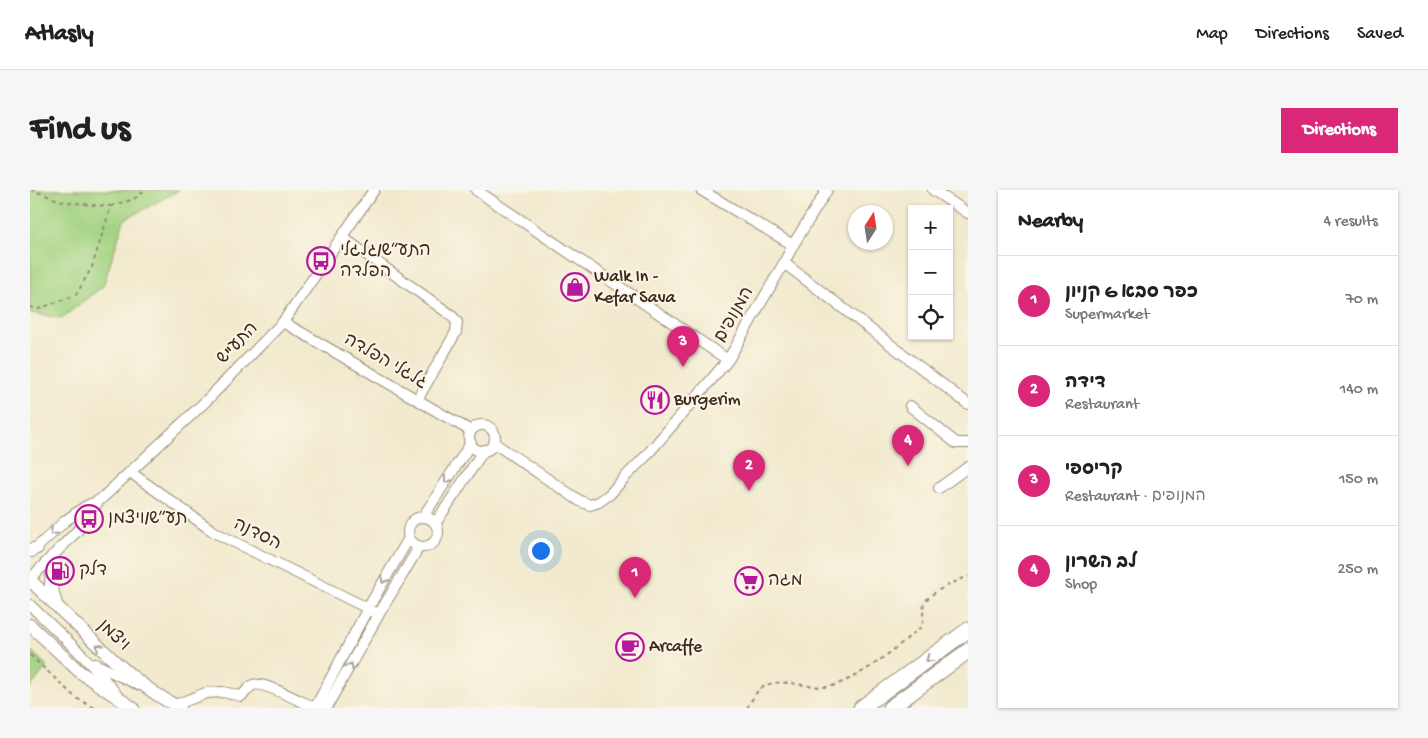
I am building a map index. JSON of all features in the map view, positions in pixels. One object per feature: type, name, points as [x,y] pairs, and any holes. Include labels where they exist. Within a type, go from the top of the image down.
[{"type":"highway","points":[[861,708],[968,630]]},
{"type":"highway","points":[[890,708],[968,651]]},
{"type":"main road","points":[[54,556],[51,585],[57,607]]},
{"type":"main road","name":"ויצמן","points":[[30,579],[113,661],[145,687],[177,707]]},
{"type":"main road","points":[[30,626],[80,672],[134,708]]},
{"type":"street","name":"התע\"ש","points":[[30,579],[83,525],[100,500],[206,400],[283,322],[374,190]]},
{"type":"street","points":[[476,190],[728,360]]},
{"type":"street","points":[[701,190],[793,245]]},
{"type":"street","name":"המנופים","points":[[494,443],[580,501],[590,504],[599,502],[610,494],[646,456],[728,360],[793,245],[827,190]]},
{"type":"street","points":[[933,190],[968,213]]},
{"type":"street","points":[[342,237],[451,315],[456,322],[456,332],[417,400]]},
{"type":"street","points":[[784,263],[968,404]]},
{"type":"street","name":"גלגלי הפלדה","points":[[283,322],[471,431]]},
{"type":"street","points":[[910,406],[956,442],[968,443]]},
{"type":"street","points":[[423,517],[470,443],[471,431],[477,426],[482,425],[490,428],[494,435],[494,443],[491,447],[484,450],[476,449],[470,443]]},
{"type":"street","points":[[435,524],[484,450]]},
{"type":"street","points":[[939,488],[968,467]]},
{"type":"street","name":"הסדנה","points":[[130,472],[214,532],[379,614]]},
{"type":"street","name":"התע\"ש","points":[[32,550],[65,521],[86,506],[100,500]]},
{"type":"street","points":[[423,517],[432,520],[435,524],[438,532],[435,541],[428,547],[419,547],[411,542],[408,533],[410,524],[418,518],[423,517]]},
{"type":"street","points":[[177,707],[206,692],[223,692],[241,696],[252,686],[261,685],[286,693],[290,697],[315,708],[368,608],[409,538]]},
{"type":"street","points":[[326,708],[419,547]]},
{"type":"street","points":[[30,605],[105,679],[121,701]]},
{"type":"street","points":[[84,657],[112,673],[145,687]]},
{"type":"path","points":[[32,190],[61,201],[111,206],[134,199],[145,190]]},
{"type":"path","points":[[30,307],[38,309],[76,295],[92,267],[111,206]]},
{"type":"path","points":[[748,708],[759,689],[769,684],[788,682],[802,685],[834,686],[872,667],[921,628],[924,621],[923,607],[926,601],[934,594],[968,576]]},
{"type":"path","points":[[30,655],[76,698],[95,708]]},
{"type":"green space","points":[[30,190],[179,190],[124,220],[103,286],[62,318],[30,313]]},
{"type":"green space","points":[[30,650],[47,666],[30,688]]},
{"type":"place","name":"התע״ש/גלגלי הפלדה","points":[[321,261]]},
{"type":"place","name":"Walk In - Kefar Sava","points":[[575,287]]},
{"type":"place","name":"קריספי","points":[[683,367]]},
{"type":"place","name":"Burgerim","points":[[655,400]]},
{"type":"place","name":"לב השרון","points":[[908,466]]},
{"type":"place","name":"דידה","points":[[749,491]]},
{"type":"place","name":"תע״ש/ויצמן","points":[[89,519]]},
{"type":"place","name":"דלק","points":[[60,571]]},
{"type":"place","name":"מגה","points":[[749,581]]},
{"type":"place","name":"קניון G כפר סבא","points":[[635,598]]},
{"type":"place","name":"Arcaffe","points":[[630,647]]}]
